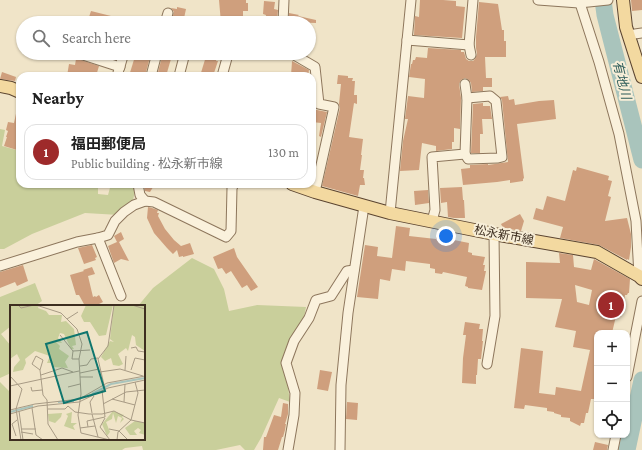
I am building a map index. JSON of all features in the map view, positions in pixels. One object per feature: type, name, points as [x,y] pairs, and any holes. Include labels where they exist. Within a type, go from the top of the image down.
[{"type":"main road","points":[[622,0],[626,28],[642,77]]},
{"type":"main road","points":[[0,86],[16,90]]},
{"type":"main road","name":"松永新市線","points":[[304,188],[390,213],[494,234],[597,252],[641,277]]},
{"type":"street","points":[[283,16],[284,0]]},
{"type":"street","points":[[390,213],[411,0]]},
{"type":"street","points":[[471,55],[469,45],[473,0]]},
{"type":"street","points":[[538,0],[608,0]]},
{"type":"street","points":[[579,1],[600,62],[618,134],[636,221],[641,277]]},
{"type":"street","points":[[628,35],[642,33]]},
{"type":"street","points":[[407,40],[469,45]]},
{"type":"street","points":[[98,60],[120,67]]},
{"type":"street","points":[[118,72],[122,60]]},
{"type":"street","points":[[152,72],[155,60]]},
{"type":"street","points":[[180,72],[183,60]]},
{"type":"street","points":[[223,72],[226,60]]},
{"type":"street","points":[[303,60],[315,67],[316,72]]},
{"type":"street","points":[[316,76],[319,104],[334,107],[316,188]]},
{"type":"street","points":[[465,84],[467,98],[465,154],[468,159],[502,158],[496,101],[490,96],[467,98]]},
{"type":"street","points":[[432,221],[435,210],[432,157],[465,154]]},
{"type":"street","points":[[139,188],[140,196],[145,201]]},
{"type":"street","points":[[0,266],[77,242],[108,235],[115,221],[124,212],[134,205],[145,201],[154,202],[226,237],[231,231],[232,188]]},
{"type":"street","points":[[315,192],[316,188]]},
{"type":"street","points":[[340,450],[341,385],[348,312],[364,206]]},
{"type":"street","points":[[488,364],[495,316],[494,234]]},
{"type":"street","points":[[98,238],[121,296]]},
{"type":"street","points":[[288,450],[294,415],[295,393],[286,363],[294,341],[309,318],[316,300],[331,296],[347,271],[354,270]]},
{"type":"street","points":[[629,366],[642,300]]},
{"type":"street","points":[[613,450],[615,438]]},
{"type":"green space","points":[[0,129],[5,130],[2,146],[16,150],[16,188],[98,188],[98,194],[108,195],[110,188],[135,188],[133,201],[119,215],[85,213],[32,234],[4,249],[0,249]]},
{"type":"green space","points":[[192,258],[214,269],[224,289],[229,311],[257,305],[306,307],[303,323],[284,357],[290,402],[279,398],[254,450],[245,450],[240,445],[216,450],[143,450],[142,446],[125,448],[122,450],[0,450],[0,382],[10,392],[10,440],[145,440],[145,305],[139,305],[153,288]]},
{"type":"green space","points":[[35,283],[42,301],[36,305],[10,305],[10,327],[1,334],[10,345],[10,373],[0,378],[0,297]]},
{"type":"building","points":[[219,0],[246,0],[246,3],[248,3],[248,11],[243,11],[243,16],[220,16]]},
{"type":"building","points":[[420,0],[456,1],[456,6],[465,7],[462,38],[414,35],[415,16],[419,17]]},
{"type":"building","points":[[631,0],[642,0],[642,10],[632,11]]},
{"type":"building","points":[[264,1],[275,2],[274,9],[278,10],[277,16],[266,16],[263,14]]},
{"type":"building","points":[[479,2],[498,4],[502,30],[504,30],[504,41],[506,41],[506,57],[485,57],[486,78],[492,78],[492,87],[483,87],[483,91],[472,92],[471,83],[469,80],[465,78],[461,80],[459,84],[461,98],[460,129],[454,128],[454,142],[452,142],[452,149],[436,151],[436,146],[422,143],[419,170],[400,171],[403,141],[408,119],[405,119],[408,96],[424,98],[425,79],[409,77],[411,64],[416,57],[427,58],[428,48],[461,50],[461,52],[464,52],[466,59],[473,61],[477,54],[476,37]]},
{"type":"building","points":[[177,7],[186,9],[184,16],[173,16],[174,12],[171,8],[177,9]]},
{"type":"building","points":[[91,11],[111,16],[89,16]]},
{"type":"building","points":[[289,13],[299,15],[298,16],[289,16]]},
{"type":"building","points":[[76,60],[81,60],[99,66],[97,72],[68,72],[69,64],[75,65]]},
{"type":"building","points":[[134,60],[149,60],[146,72],[130,72]]},
{"type":"building","points":[[161,60],[171,60],[167,72],[158,72]]},
{"type":"building","points":[[205,60],[218,61],[214,72],[201,72]]},
{"type":"building","points":[[292,61],[309,70],[309,72],[291,72]]},
{"type":"building","points":[[2,72],[16,77],[15,81],[0,79]]},
{"type":"building","points":[[338,75],[348,76],[348,78],[353,78],[352,81],[355,81],[354,95],[357,95],[357,104],[354,103],[349,137],[363,139],[360,170],[364,170],[363,178],[365,185],[360,185],[358,196],[322,186],[340,108],[341,84],[337,84]]},
{"type":"building","points":[[508,96],[509,100],[514,99],[515,105],[554,100],[556,119],[517,124],[524,178],[523,181],[510,183],[510,180],[463,185],[461,169],[470,168],[470,165],[488,165],[508,162],[502,100],[500,97]]},
{"type":"building","points":[[483,103],[483,106],[490,106],[492,119],[482,119],[483,134],[480,134],[480,153],[471,153],[473,104]]},
{"type":"building","points":[[316,110],[327,112],[321,137],[319,136],[321,123],[316,122]]},
{"type":"building","points":[[16,114],[16,150],[4,146],[8,131],[6,130],[8,122],[14,123]]},
{"type":"building","points":[[577,167],[609,176],[608,180],[612,181],[608,196],[611,197],[605,221],[627,218],[631,234],[629,260],[599,245],[560,238],[563,227],[533,219],[536,208],[543,210],[547,196],[565,201],[573,170],[576,171]]},
{"type":"building","points":[[462,187],[465,218],[448,217],[447,202],[441,203],[440,188]]},
{"type":"building","points":[[145,188],[152,188],[150,192],[145,191]]},
{"type":"building","points":[[428,190],[429,203],[415,205],[414,191]]},
{"type":"building","points":[[148,207],[158,210],[158,216],[165,229],[174,240],[181,246],[190,243],[194,254],[179,257],[177,250],[173,254],[167,248],[154,233],[147,218]]},
{"type":"building","points":[[520,214],[524,221],[521,231],[503,228],[501,224]]},
{"type":"building","points":[[396,226],[410,228],[409,236],[436,239],[438,230],[445,232],[444,238],[469,243],[468,252],[472,253],[472,255],[485,257],[483,265],[485,265],[484,271],[486,271],[482,290],[468,288],[465,286],[467,277],[443,272],[442,274],[435,273],[435,269],[430,268],[430,264],[406,261],[405,271],[392,269],[390,281],[380,279],[378,299],[357,297],[365,245],[378,247],[377,256],[392,258]]},
{"type":"building","points":[[121,232],[124,239],[119,242],[129,261],[121,259],[114,263],[108,246],[117,242],[114,236]]},
{"type":"building","points":[[92,245],[97,257],[95,258],[96,260],[84,264],[78,248]]},
{"type":"building","points":[[234,248],[237,257],[258,287],[251,291],[247,285],[242,288],[231,271],[226,274],[222,268],[218,269],[213,257]]},
{"type":"building","points":[[559,253],[573,255],[574,267],[591,270],[594,259],[630,279],[629,293],[625,295],[621,317],[616,316],[613,330],[594,330],[594,399],[591,399],[584,423],[581,423],[580,426],[570,421],[570,418],[561,417],[561,415],[554,412],[547,411],[547,408],[525,405],[524,409],[514,408],[521,348],[543,351],[539,393],[555,395],[556,387],[581,391],[590,350],[573,347],[576,331],[555,327],[562,299],[526,298],[526,262],[560,263]],"holes":[[[575,285],[592,290],[589,305],[577,302]]]},
{"type":"building","points":[[23,265],[28,281],[17,286],[15,282],[0,288],[0,272]]},
{"type":"building","points":[[92,267],[95,274],[88,276],[93,297],[99,295],[103,302],[97,305],[84,305],[79,295],[76,295],[70,275],[84,271],[83,270]]},
{"type":"building","points":[[465,322],[480,324],[479,329],[483,329],[481,359],[478,359],[476,384],[462,383],[466,335],[463,335]]},
{"type":"building","points":[[320,370],[332,372],[328,391],[317,389]]},
{"type":"building","points":[[347,402],[358,403],[357,420],[346,419]]},
{"type":"building","points":[[283,403],[288,404],[288,414],[285,430],[278,450],[263,450],[264,437],[266,437],[274,415],[281,417]]},
{"type":"building","points":[[595,442],[608,445],[607,450],[593,450]]},
{"type":"waterway","name":"有地川","points":[[603,0],[605,15],[642,160]]},
{"type":"waterway","name":"有地川","points":[[627,450],[642,380]]},
{"type":"place","name":"福田郵便局","points":[[611,305]]}]
